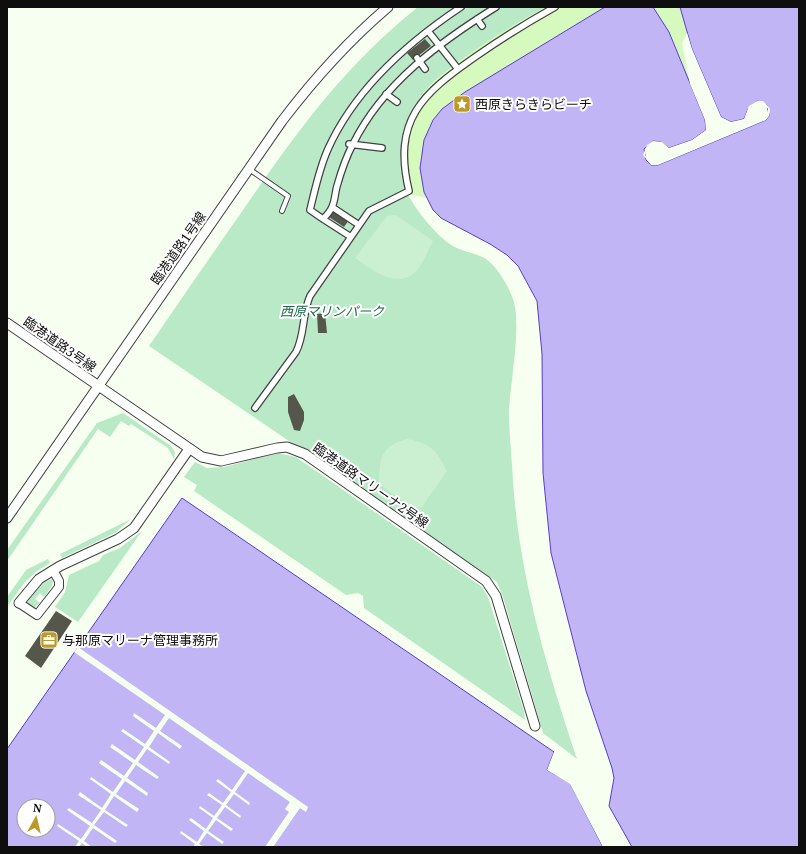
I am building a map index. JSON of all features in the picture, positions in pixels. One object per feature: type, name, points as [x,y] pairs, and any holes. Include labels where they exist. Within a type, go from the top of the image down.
[{"type":"street","name":"臨港道路1号線","points":[[7,518],[282,121],[319,75],[355,37],[388,7]]},
{"type":"street","points":[[351,237],[310,210],[327,150],[342,122],[372,81],[428,31],[461,7]]},
{"type":"street","points":[[323,219],[332,207],[341,172],[351,145],[372,109],[400,78],[428,52],[440,46],[459,28],[496,7]]},
{"type":"street","points":[[255,408],[301,343],[306,306],[310,296],[369,211],[409,191],[404,170],[403,156],[409,125],[415,111],[423,99],[433,88],[458,69],[510,34],[555,7]]},
{"type":"street","points":[[477,19],[482,26]]},
{"type":"street","points":[[428,31],[458,69]]},
{"type":"street","points":[[419,60],[425,69]]},
{"type":"street","points":[[386,94],[397,102]]},
{"type":"street","points":[[351,145],[382,148]]},
{"type":"street","points":[[332,207],[360,225]]},
{"type":"street","name":"臨港道路3号線","points":[[7,323],[98,386]]},
{"type":"street","name":"臨港道路マリーナ2号線","points":[[98,386],[202,457],[221,461],[277,448],[295,449],[305,454],[486,581],[496,596],[536,726]]},
{"type":"street","points":[[53,570],[59,582],[58,587],[37,615],[19,603],[33,584],[53,570],[118,539],[134,528],[189,448]]},
{"type":"lane","points":[[248,169],[288,196],[282,211]]},
{"type":"green space","name":"西原マリンパーク","points":[[418,7],[546,7],[474,52],[434,81],[414,107],[408,120],[404,134],[400,163],[402,180],[407,192],[424,219],[447,242],[461,250],[486,259],[495,267],[513,299],[516,339],[509,420],[515,504],[520,541],[534,615],[554,687],[577,759],[543,733],[503,597],[497,582],[149,346],[281,156],[321,103],[366,54]]},
{"type":"green space","points":[[123,413],[171,446],[175,452],[174,459],[168,448],[131,424],[129,426],[121,421],[110,437],[98,429],[7,561],[7,550],[97,423]]},
{"type":"green space","points":[[277,453],[296,457],[482,587],[488,597],[524,711],[525,720],[364,608],[363,596],[358,593],[346,595],[194,491],[197,485],[184,477],[195,462],[207,468],[224,467]]},
{"type":"green space","points":[[131,519],[115,533],[62,558],[60,554]]},
{"type":"green space","points":[[142,531],[78,622],[55,607],[65,592],[69,575],[99,561],[103,555],[120,548]]},
{"type":"green space","points":[[48,559],[50,563],[37,571],[25,582],[9,604],[7,603],[7,597],[26,570]]},
{"type":"green space","points":[[51,579],[53,581],[52,586],[44,597],[40,593],[35,599],[40,603],[35,607],[28,605],[27,600],[35,588]]},
{"type":"sand","points":[[546,7],[737,7],[687,34],[682,43],[690,84],[705,120],[427,198],[408,194],[402,172],[401,149],[403,137],[416,103],[426,90],[457,63],[514,25]]},
{"type":"shaded area","points":[[605,7],[653,7],[669,32],[705,120],[706,130],[692,140],[669,148],[661,142],[653,141],[644,149],[646,160],[651,165],[658,165],[766,120],[769,116],[767,105],[757,101],[748,109],[744,119],[731,122],[721,117],[692,49],[680,7],[799,7],[799,847],[632,847],[609,806],[614,778],[612,768],[586,691],[551,553],[543,473],[542,354],[537,301],[518,266],[507,255],[490,244],[441,218],[433,210],[424,192],[420,168],[424,140],[433,120],[442,109],[465,92]]},
{"type":"shaded area","points":[[396,215],[433,241],[418,269],[411,276],[403,279],[386,277],[377,273],[355,258],[387,216]]},
{"type":"shaded area","points":[[407,439],[427,445],[432,449],[447,471],[422,507],[413,508],[379,484],[380,467],[383,455],[391,445]]},
{"type":"shaded area","points":[[182,498],[554,752],[547,770],[570,783],[603,847],[7,847],[7,749]]},
{"type":"pier","points":[[687,33],[692,49],[721,117],[731,122],[744,119],[749,106],[757,101],[763,101],[767,105],[770,109],[769,116],[766,120],[658,165],[651,165],[643,155],[647,145],[653,141],[662,142],[669,148],[692,140],[706,130],[705,120],[690,84],[688,73],[707,119],[708,130],[693,141],[669,150],[661,144],[653,143],[648,146],[645,155],[652,163],[658,163],[765,119],[767,115],[768,109],[766,106],[757,103],[751,107],[749,116],[745,121],[731,124],[720,118],[690,50],[686,36]]},
{"type":"pier","points":[[78,647],[308,807],[306,812],[300,808],[273,847],[265,847],[289,812],[285,809],[290,802],[248,773],[235,792],[250,803],[249,805],[234,794],[226,805],[241,816],[240,818],[225,807],[217,818],[233,829],[231,831],[216,820],[208,831],[224,842],[222,844],[207,833],[199,844],[204,847],[193,847],[195,844],[180,833],[181,831],[197,842],[204,831],[189,820],[191,818],[206,829],[213,818],[199,808],[200,806],[214,816],[222,805],[207,795],[209,793],[223,803],[231,792],[216,781],[218,779],[232,790],[245,771],[169,718],[160,731],[182,746],[180,749],[158,733],[149,747],[170,762],[169,764],[147,749],[138,762],[159,777],[157,779],[136,765],[127,778],[148,793],[147,796],[125,781],[116,794],[139,809],[137,812],[114,796],[105,810],[128,825],[126,827],[104,812],[94,825],[117,841],[115,843],[93,828],[84,841],[92,847],[87,847],[82,843],[79,847],[75,847],[79,841],[57,826],[58,824],[81,839],[90,826],[67,810],[69,808],[92,823],[101,810],[78,795],[80,792],[102,808],[111,794],[90,779],[91,777],[113,792],[122,779],[99,763],[101,760],[124,776],[133,763],[110,747],[112,744],[135,760],[144,747],[121,731],[123,729],[145,744],[154,731],[133,716],[134,713],[156,728],[165,715],[74,652]]},
{"type":"pier","points":[[554,752],[556,753],[549,769],[571,782],[605,847],[603,847],[570,784],[547,770]]},
{"type":"building","points":[[425,39],[431,46],[413,60],[407,53]]},
{"type":"building","points":[[334,210],[349,220],[344,227],[329,217]]},
{"type":"building","points":[[325,313],[327,333],[318,333],[317,314]]},
{"type":"building","points":[[294,394],[304,412],[304,420],[300,431],[294,430],[288,412],[288,397]]},
{"type":"building","points":[[56,611],[72,621],[41,668],[25,656]]},
{"type":"place","name":"西原きらきらビーチ","points":[[462,104]]},
{"type":"place","name":"与那原マリーナ管理事務所","points":[[49,640]]}]
